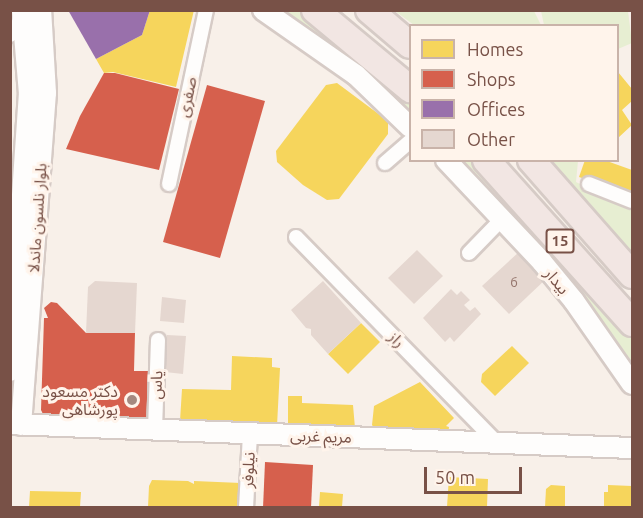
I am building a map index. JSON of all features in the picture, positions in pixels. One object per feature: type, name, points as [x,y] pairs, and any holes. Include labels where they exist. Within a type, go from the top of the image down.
[{"type":"highway","points":[[315,10],[409,87]]},
{"type":"highway","points":[[369,10],[409,43]]},
{"type":"highway","name":"15","points":[[488,162],[633,323]]},
{"type":"highway","name":"15","points":[[533,162],[633,275]]},
{"type":"street","points":[[10,34],[19,23],[21,10]]},
{"type":"street","name":"بلوار نلسون ماندلا","points":[[16,425],[29,94],[21,10]]},
{"type":"street","name":"بلوار نلسون ماندلا","points":[[10,371],[25,174],[46,93],[41,10]]},
{"type":"street","name":"صفری","points":[[169,184],[206,10]]},
{"type":"street","points":[[263,10],[356,75],[409,125]]},
{"type":"street","points":[[278,10],[360,71],[409,116]]},
{"type":"street","points":[[385,164],[409,143]]},
{"type":"street","name":"بیدار","points":[[448,162],[574,301],[633,384]]},
{"type":"street","name":"بیدار","points":[[457,162],[541,249],[580,296],[633,372]]},
{"type":"street","points":[[589,184],[633,201]]},
{"type":"street","points":[[469,252],[502,219]]},
{"type":"street","name":"راز","points":[[296,237],[496,442]]},
{"type":"street","name":"یاس","points":[[155,430],[158,340]]},
{"type":"street","name":"مریم غربی","points":[[16,425],[633,448]]},
{"type":"street","name":"نیلوفر","points":[[246,507],[250,433]]},
{"type":"green space","points":[[282,11],[299,11],[347,44],[409,96],[409,114],[350,60]]},
{"type":"green space","points":[[395,11],[534,11],[540,24],[413,24]]},
{"type":"green space","points":[[541,11],[628,11],[632,43],[619,49],[619,24],[544,24]]},
{"type":"green space","points":[[458,162],[477,162],[632,332],[632,368],[575,284]]},
{"type":"green space","points":[[548,162],[578,162],[576,182],[632,210],[632,258]]},
{"type":"building: Homes","points":[[150,10],[194,10],[176,87],[113,72],[104,73],[96,59],[142,35]]},
{"type":"building: Homes","points":[[619,73],[632,89],[632,101],[622,110],[632,125],[619,137]]},
{"type":"building: Homes","points":[[337,83],[388,121],[388,134],[339,199],[327,200],[303,185],[277,162],[276,151],[326,85]]},
{"type":"building: Homes","points":[[584,162],[610,162],[632,170],[632,195],[579,177]]},
{"type":"building: Homes","points":[[361,323],[380,342],[348,374],[328,354]]},
{"type":"building: Homes","points":[[512,346],[529,363],[495,396],[481,382],[482,374]]},
{"type":"building: Homes","points":[[232,356],[272,358],[272,367],[280,368],[277,426],[180,421],[182,389],[231,390]]},
{"type":"building: Homes","points":[[420,382],[454,418],[446,426],[449,427],[448,435],[375,429],[372,425],[374,406]]},
{"type":"building: Homes","points":[[288,396],[302,396],[302,403],[353,405],[355,428],[288,426]]},
{"type":"building: Homes","points":[[449,477],[488,479],[487,507],[447,507]]},
{"type":"building: Homes","points":[[152,480],[188,481],[194,484],[194,481],[241,483],[240,507],[148,507],[149,486]]},
{"type":"building: Homes","points":[[551,485],[565,486],[565,507],[545,507],[546,489]]},
{"type":"building: Homes","points":[[608,485],[632,486],[632,507],[604,507],[604,492],[608,492]]},
{"type":"building: Homes","points":[[30,491],[81,492],[80,507],[29,507]]},
{"type":"building: Homes","points":[[320,492],[343,494],[342,507],[319,507]]},
{"type":"building: Shops","points":[[104,73],[115,73],[179,89],[159,170],[66,149],[80,116]]},
{"type":"building: Shops","points":[[207,85],[265,101],[220,258],[163,242]]},
{"type":"building: Shops","points":[[51,302],[57,303],[86,333],[135,333],[134,371],[150,371],[147,421],[44,416],[41,410],[44,318],[48,318],[44,308]]},
{"type":"building: Shops","points":[[265,462],[313,465],[311,508],[263,508]]},
{"type":"building: Offices","points":[[68,10],[150,10],[142,35],[96,59]]},
{"type":"building: Other","points":[[417,250],[443,276],[414,304],[388,278]]},
{"type":"building: Other","points":[[520,251],[546,279],[509,314],[482,286]]},
{"type":"building: Other","points":[[95,281],[137,283],[135,333],[86,333],[88,287]]},
{"type":"building: Other","points":[[323,281],[361,323],[328,354],[311,335],[311,329],[306,328],[291,310]]},
{"type":"building: Other","points":[[451,289],[457,295],[461,291],[470,300],[464,305],[470,311],[475,307],[481,314],[454,342],[450,337],[445,342],[423,318]]},
{"type":"building: Other","points":[[162,297],[186,300],[184,323],[160,321]]},
{"type":"building: Other","points":[[167,335],[186,336],[183,374],[165,372]]},
{"type":"place","name":"دکتر مسعود پورشاهی","points":[[132,400]]}]
